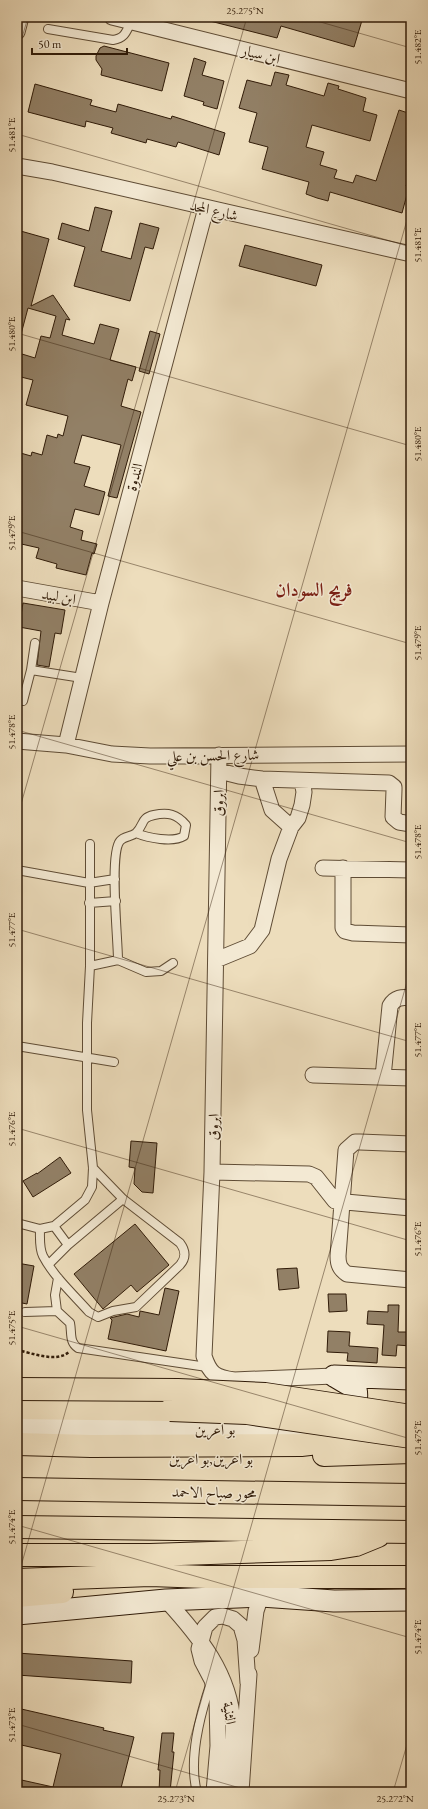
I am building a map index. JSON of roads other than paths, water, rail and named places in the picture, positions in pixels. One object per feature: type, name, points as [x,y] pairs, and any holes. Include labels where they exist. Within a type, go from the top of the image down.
[{"type":"highway","points":[[17,1389],[170,1390],[265,1394],[411,1416]]},
{"type":"highway","points":[[17,1408],[170,1410],[247,1413],[409,1447]]},
{"type":"highway","points":[[17,1444],[91,1446],[301,1445],[411,1431]]},
{"type":"highway","name":"بو اعرين,بو اعرين","points":[[17,1456],[224,1459],[409,1447]]},
{"type":"highway","name":"محور صباح الاحمد","points":[[17,1489],[411,1495]]},
{"type":"highway","points":[[17,1527],[411,1532]]},
{"type":"highway","points":[[17,1555],[150,1555],[331,1549],[356,1545],[387,1531]]},
{"type":"highway","points":[[17,1580],[150,1575],[206,1577],[411,1577]]},
{"type":"highway","points":[[17,1596],[183,1581],[206,1577]]},
{"type":"main road","points":[[334,1376],[411,1379]]},
{"type":"main road","points":[[334,1376],[356,1389],[358,1397],[352,1411],[341,1423]]},
{"type":"main road","name":"بو اعرين","points":[[17,1426],[213,1429],[308,1426],[341,1423],[411,1411]]},
{"type":"main road","points":[[17,1614],[166,1600],[261,1596],[334,1601],[411,1600]]},
{"type":"street","points":[[17,32],[21,17]]},
{"type":"street","name":"ابن سيار","points":[[112,17],[411,91]]},
{"type":"street","name":"شارع المجد","points":[[17,166],[52,172],[411,254]]},
{"type":"street","name":"الندوة","points":[[66,745],[101,603],[206,208]]},
{"type":"street","name":"ابن لبيد","points":[[17,588],[101,603]]},
{"type":"street","name":"شارع الحسن بن علي","points":[[17,741],[66,745],[112,754],[150,756],[411,754]]},
{"type":"street","name":"ابروق","points":[[207,1368],[203,1344],[212,1172],[219,755]]},
{"type":"street","points":[[219,770],[239,776],[262,779],[389,783],[394,787],[394,817],[399,822],[411,824]]},
{"type":"street","points":[[262,779],[272,810],[291,827]]},
{"type":"street","points":[[216,960],[250,946],[262,930],[279,859],[291,827],[298,818],[302,805],[304,792],[302,781]]},
{"type":"street","points":[[323,868],[411,870]]},
{"type":"street","points":[[343,868],[343,928],[345,931],[353,933],[411,935]]},
{"type":"street","points":[[383,1077],[390,1006],[392,1002],[400,997],[411,998]]},
{"type":"street","points":[[313,1075],[411,1078]]},
{"type":"street","points":[[411,1144],[360,1142],[349,1145],[344,1156],[338,1256],[338,1263],[341,1270],[347,1274],[411,1280]]},
{"type":"street","points":[[212,1172],[309,1174],[316,1177],[335,1201],[411,1208]]},
{"type":"street","points":[[207,1368],[213,1374],[222,1378],[234,1380],[334,1376]]},
{"type":"street","name":"الثنية","points":[[241,1792],[252,1634],[256,1611],[261,1596]]},
{"type":"street","name":"الثنية","points":[[166,1600],[200,1640],[222,1676],[233,1724],[228,1792]]},
{"type":"street","name":"الثنية","points":[[214,1792],[218,1746],[217,1700],[212,1680],[200,1655],[200,1640],[205,1627],[215,1617],[223,1616],[233,1619],[241,1626],[245,1640],[248,1683]]},
{"type":"lane","points":[[48,29],[113,40],[120,39],[125,36],[131,22]]},
{"type":"lane","points":[[24,701],[35,642]]},
{"type":"lane","points":[[31,670],[82,678]]},
{"type":"lane","points":[[118,960],[115,879],[117,846],[121,840],[136,833],[145,817],[160,813],[172,814],[180,818],[186,825],[184,836],[179,839],[144,836],[136,833]]},
{"type":"lane","points":[[17,1223],[40,1229],[54,1226],[85,1200],[92,1187],[93,1168],[87,1110],[87,1023],[90,966],[90,844]]},
{"type":"lane","points":[[17,870],[89,883],[115,879]]},
{"type":"lane","points":[[89,903],[116,901]]},
{"type":"lane","points":[[90,966],[118,960],[146,972],[161,971],[173,963]]},
{"type":"lane","points":[[17,1046],[114,1062]]},
{"type":"lane","points":[[40,1229],[40,1245],[43,1256],[58,1278],[89,1312],[98,1317],[115,1310],[136,1307],[180,1265],[184,1257],[183,1247],[180,1243],[123,1200],[93,1168]]},
{"type":"lane","points":[[49,1264],[68,1245],[123,1200]]},
{"type":"lane","points":[[54,1226],[68,1245]]},
{"type":"lane","points":[[58,1278],[55,1295],[57,1311],[70,1323],[71,1338],[75,1346],[82,1350],[207,1368]]},
{"type":"lane","points":[[25,1312],[57,1311]]},
{"type":"lane","points":[[197,1792],[194,1781],[199,1717],[212,1680]]},
{"type":"district","name":"فريج السودان","points":[[314,589]]}]
